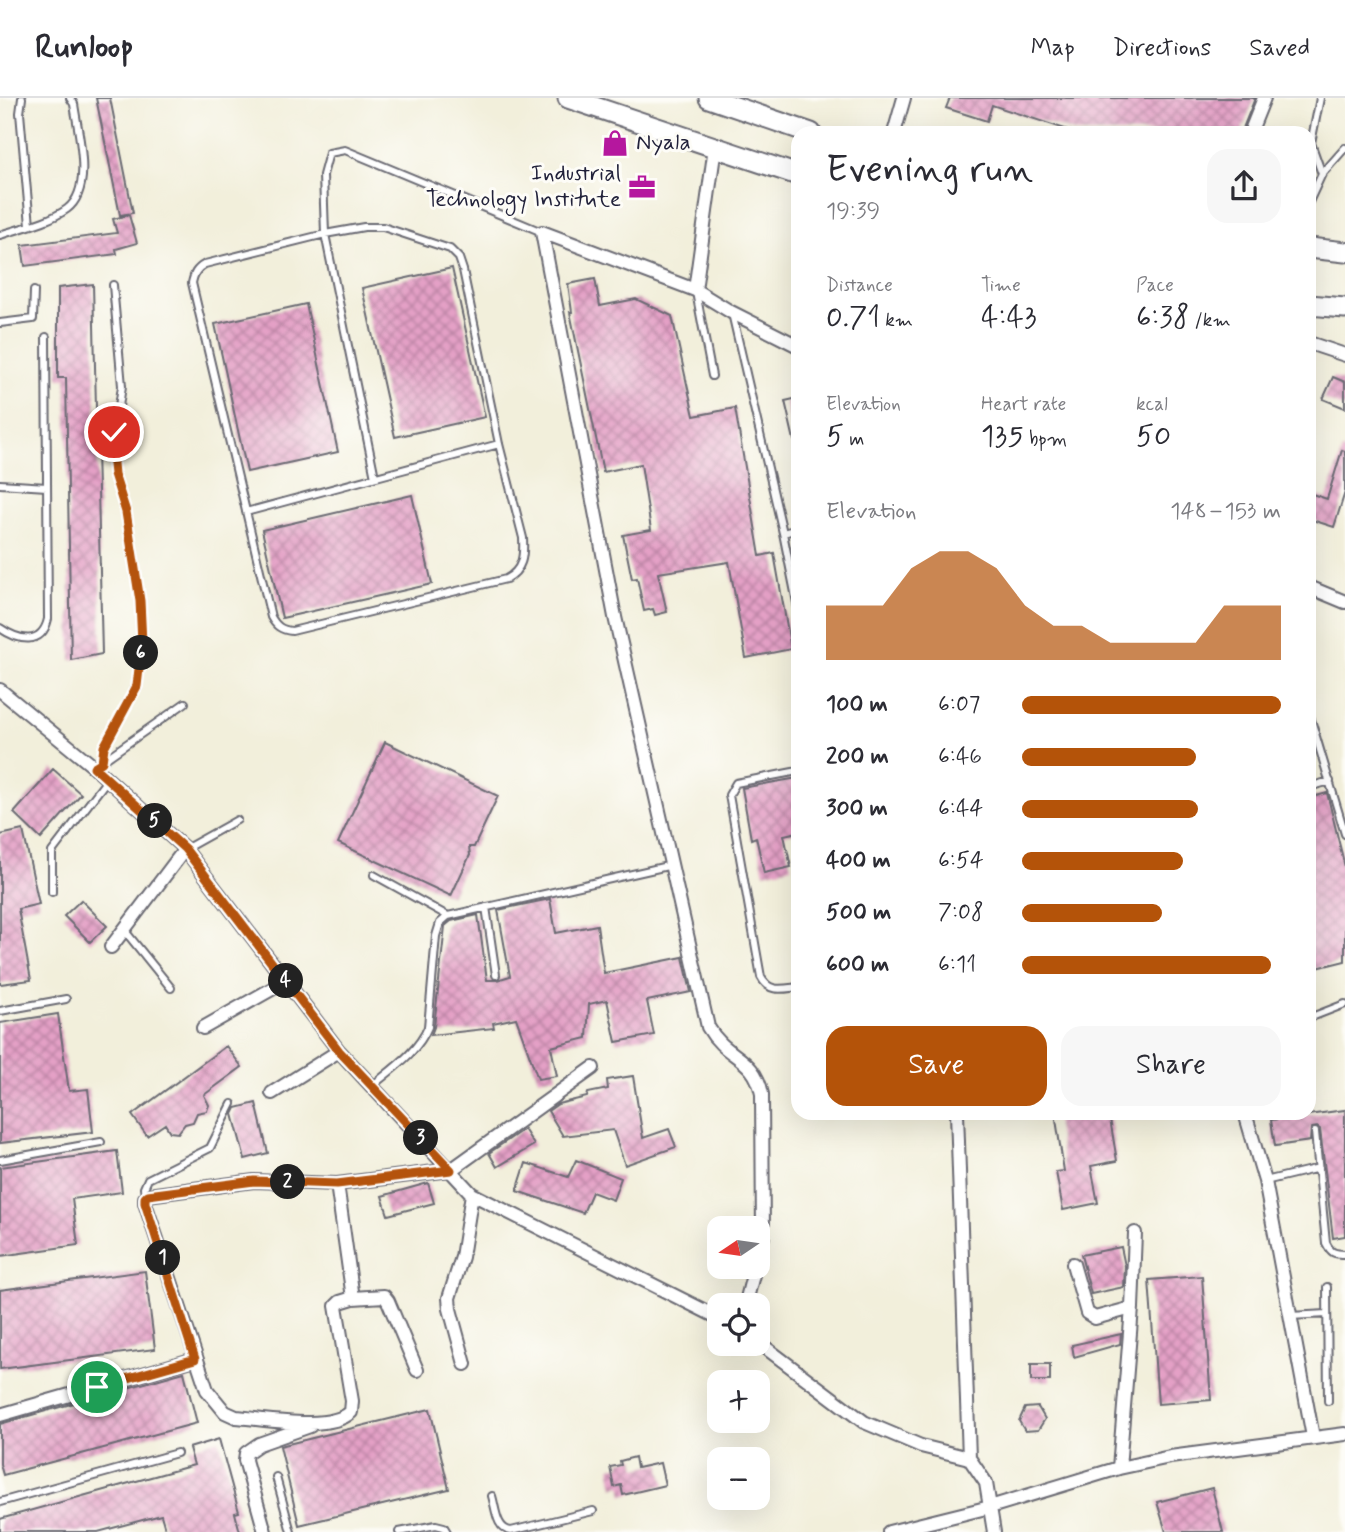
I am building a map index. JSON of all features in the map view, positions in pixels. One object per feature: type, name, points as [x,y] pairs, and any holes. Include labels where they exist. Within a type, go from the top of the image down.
[{"type":"main road","points":[[568,98],[791,173]]},
{"type":"main road","points":[[709,98],[791,126]]},
{"type":"main road","points":[[1316,249],[1345,252]]},
{"type":"main road","points":[[1316,295],[1342,308]]},
{"type":"main road","points":[[1316,306],[1342,308]]},
{"type":"street","points":[[896,126],[904,98]]},
{"type":"street","points":[[1253,126],[1264,98]]},
{"type":"street","points":[[695,290],[715,147]]},
{"type":"street","points":[[542,232],[695,290],[791,342]]},
{"type":"street","points":[[542,232],[615,617],[708,1027],[724,1049],[751,1067],[759,1078],[762,1094],[763,1216]]},
{"type":"street","points":[[1316,345],[1345,355]]},
{"type":"street","points":[[1316,590],[1345,602]]},
{"type":"street","points":[[0,691],[98,764],[107,780],[185,849],[339,1051],[472,1194],[707,1312]]},
{"type":"street","points":[[111,947],[185,849]]},
{"type":"street","points":[[203,1028],[286,981]]},
{"type":"street","points":[[272,1093],[339,1051]]},
{"type":"street","points":[[317,1423],[236,1417],[225,1412],[207,1390],[145,1198],[153,1193],[254,1181],[337,1184],[451,1170],[464,1158],[537,1110],[593,1068]]},
{"type":"street","points":[[957,1120],[969,1458],[986,1483],[994,1532]]},
{"type":"street","points":[[1247,1120],[1265,1181],[1314,1437]]},
{"type":"street","points":[[337,1184],[353,1298]]},
{"type":"street","points":[[465,1364],[449,1298],[462,1257],[472,1194]]},
{"type":"street","points":[[1119,1468],[1132,1308],[1135,1233]]},
{"type":"street","points":[[1073,1264],[1090,1317],[1132,1308]]},
{"type":"street","points":[[265,1532],[245,1460],[246,1453],[259,1444],[317,1423],[345,1418],[351,1412],[352,1401],[335,1306],[353,1298],[384,1296],[417,1370]]},
{"type":"street","points":[[770,1351],[864,1422],[921,1447],[969,1458]]},
{"type":"street","points":[[0,1415],[195,1359]]},
{"type":"street","points":[[889,1532],[990,1507],[1119,1468],[1170,1457],[1345,1434]]},
{"type":"lane","points":[[22,98],[20,113],[30,225]]},
{"type":"lane","points":[[0,234],[65,211],[78,195],[83,175],[74,104],[70,98]]},
{"type":"lane","points":[[1314,126],[1320,98]]},
{"type":"lane","points":[[1316,187],[1322,174],[1345,148]]},
{"type":"lane","points":[[374,477],[326,234],[323,175],[329,153],[345,150],[542,232]]},
{"type":"lane","points":[[1316,157],[1322,174]]},
{"type":"lane","points":[[364,227],[383,227],[450,248],[458,258],[463,270],[499,444],[524,545],[521,565],[515,574],[506,579],[292,631],[275,625],[271,617],[192,283],[198,267],[205,264],[326,234],[364,227]]},
{"type":"lane","points":[[98,764],[104,747],[137,686],[142,643],[140,601],[126,512],[114,474],[112,454],[122,386],[113,285]]},
{"type":"lane","points":[[695,290],[712,376]]},
{"type":"lane","points":[[0,323],[33,319],[34,291]]},
{"type":"lane","points":[[732,312],[791,573]]},
{"type":"lane","points":[[0,628],[12,636],[26,639],[37,637],[46,629],[48,619],[47,337]]},
{"type":"lane","points":[[246,512],[499,444]]},
{"type":"lane","points":[[0,484],[47,487]]},
{"type":"lane","points":[[783,533],[791,531]]},
{"type":"lane","points":[[98,764],[185,703]]},
{"type":"lane","points":[[1316,735],[1345,834]]},
{"type":"lane","points":[[791,772],[736,783],[729,795],[761,977],[771,989],[791,988]]},
{"type":"lane","points":[[52,892],[52,852],[107,780]]},
{"type":"lane","points":[[1316,785],[1331,781]]},
{"type":"lane","points":[[185,849],[237,820]]},
{"type":"lane","points":[[372,1086],[424,1037],[428,1027],[436,936],[440,923],[448,916],[672,865]]},
{"type":"lane","points":[[374,875],[448,916]]},
{"type":"lane","points":[[486,907],[496,975]]},
{"type":"lane","points":[[125,931],[171,988]]},
{"type":"lane","points":[[0,1011],[65,999]]},
{"type":"lane","points":[[1316,1015],[1345,1004]]},
{"type":"lane","points":[[145,1198],[144,1188],[148,1178],[209,1148],[232,1104]]},
{"type":"lane","points":[[1315,1132],[1326,1243],[1335,1254],[1345,1254]]},
{"type":"lane","points":[[0,1160],[101,1142]]},
{"type":"lane","points":[[1265,1181],[1319,1168]]},
{"type":"lane","points":[[1326,1287],[1328,1401]]},
{"type":"lane","points":[[1289,1316],[1327,1314]]},
{"type":"lane","points":[[0,1502],[177,1454]]},
{"type":"lane","points":[[276,1477],[291,1532]]},
{"type":"lane","points":[[492,1496],[501,1527],[505,1531],[535,1529],[593,1511]]},
{"type":"lane","points":[[399,1532],[436,1525],[444,1527],[447,1532]]},
{"type":"building","points":[[96,98],[110,98],[133,213],[120,215]]},
{"type":"building","points":[[950,98],[1255,98],[1244,126],[1056,126],[992,105],[987,121],[946,108]]},
{"type":"building","points":[[129,215],[137,243],[116,249],[117,254],[25,266],[22,245],[117,233],[113,219]]},
{"type":"building","points":[[452,268],[485,417],[395,437],[362,288]]},
{"type":"building","points":[[595,279],[600,306],[636,299],[672,316],[694,416],[735,408],[760,556],[774,553],[791,649],[746,658],[729,562],[658,573],[667,612],[655,615],[653,609],[644,611],[637,578],[632,579],[623,535],[651,530],[641,464],[603,472],[570,312],[568,284]]},
{"type":"building","points":[[93,284],[102,654],[71,660],[66,378],[58,378],[58,288]]},
{"type":"building","points":[[306,304],[338,452],[247,472],[215,324]]},
{"type":"building","points":[[1333,377],[1345,382],[1345,408],[1323,399]]},
{"type":"building","points":[[791,400],[791,427],[785,401]]},
{"type":"building","points":[[1342,450],[1345,451],[1345,492],[1334,527],[1316,521],[1316,495],[1327,499]]},
{"type":"building","points":[[412,495],[432,584],[282,618],[262,530]]},
{"type":"building","points":[[385,742],[498,796],[474,847],[469,847],[470,855],[451,896],[338,843]]},
{"type":"building","points":[[53,769],[81,794],[41,839],[14,813]]},
{"type":"building","points":[[791,779],[791,834],[784,835],[791,867],[764,873],[756,837],[751,839],[742,788]]},
{"type":"building","points":[[1327,793],[1345,867],[1345,961],[1316,968],[1316,796]]},
{"type":"building","points":[[23,830],[39,904],[18,909],[31,980],[0,984],[0,835]]},
{"type":"building","points":[[550,899],[556,933],[597,925],[604,973],[683,957],[691,992],[647,1001],[654,1035],[616,1042],[607,1000],[589,1004],[587,1038],[551,1047],[557,1076],[538,1079],[516,1018],[493,1023],[494,1028],[431,1035],[445,926],[451,921],[478,915],[487,980],[497,980],[510,976],[498,910]]},
{"type":"building","points":[[81,900],[107,926],[90,942],[64,916]]},
{"type":"building","points":[[58,1014],[69,1091],[88,1089],[93,1132],[0,1143],[0,1023]]},
{"type":"building","points":[[226,1046],[242,1067],[204,1095],[209,1105],[207,1111],[197,1113],[193,1122],[185,1124],[178,1133],[170,1132],[165,1124],[147,1136],[132,1115]]},
{"type":"building","points":[[633,1076],[643,1138],[669,1129],[676,1147],[625,1165],[613,1130],[563,1136],[548,1111],[558,1104],[587,1097],[588,1093],[608,1089],[607,1080]]},
{"type":"building","points":[[256,1103],[268,1153],[245,1159],[233,1114],[236,1108]]},
{"type":"building","points":[[1345,1110],[1345,1236],[1333,1238],[1320,1129],[1311,1128],[1310,1141],[1275,1146],[1271,1120],[1316,1120],[1316,1114]]},
{"type":"building","points":[[1056,1120],[1110,1120],[1117,1161],[1091,1166],[1098,1203],[1063,1210],[1056,1172],[1064,1171]]},
{"type":"building","points":[[524,1129],[534,1145],[497,1167],[489,1153]]},
{"type":"building","points":[[117,1151],[122,1192],[72,1199],[78,1245],[0,1256],[0,1167]]},
{"type":"building","points":[[576,1160],[621,1178],[613,1200],[592,1192],[583,1213],[517,1191],[526,1163],[568,1177]]},
{"type":"building","points":[[428,1183],[434,1203],[388,1215],[382,1196]]},
{"type":"building","points":[[1121,1247],[1125,1266],[1124,1287],[1091,1294],[1081,1255]]},
{"type":"building","points":[[145,1271],[155,1349],[0,1369],[0,1290]]},
{"type":"building","points":[[1202,1276],[1211,1400],[1158,1404],[1149,1280]]},
{"type":"building","points":[[1121,1334],[1120,1344],[1074,1357],[1072,1345]]},
{"type":"building","points":[[1031,1364],[1050,1364],[1050,1381],[1031,1381]]},
{"type":"building","points":[[184,1372],[197,1423],[3,1475],[0,1464],[0,1424]]},
{"type":"building","points":[[1038,1407],[1045,1419],[1038,1430],[1025,1431],[1019,1421],[1025,1408]]},
{"type":"building","points":[[430,1409],[449,1489],[299,1525],[280,1446]]},
{"type":"building","points":[[219,1439],[239,1512],[235,1513],[240,1532],[166,1532],[161,1515],[98,1532],[0,1532],[0,1519],[194,1465],[189,1448]]},
{"type":"building","points":[[635,1457],[637,1468],[660,1463],[665,1485],[623,1495],[621,1485],[614,1487],[610,1467],[621,1465],[620,1461]]},
{"type":"building","points":[[1212,1488],[1223,1532],[1166,1532],[1157,1502]]},
{"type":"place","name":"Nyala","points":[[615,143]]},
{"type":"place","name":"Industrial Technology Institute","points":[[642,187]]},
{"type":"route","points":[[97,1387],[195,1359],[145,1203],[148,1195],[254,1181],[337,1184],[451,1170],[339,1051],[185,849],[94,767],[102,762],[104,747],[137,686],[142,643],[140,601],[126,512],[114,474],[114,432]]}]
